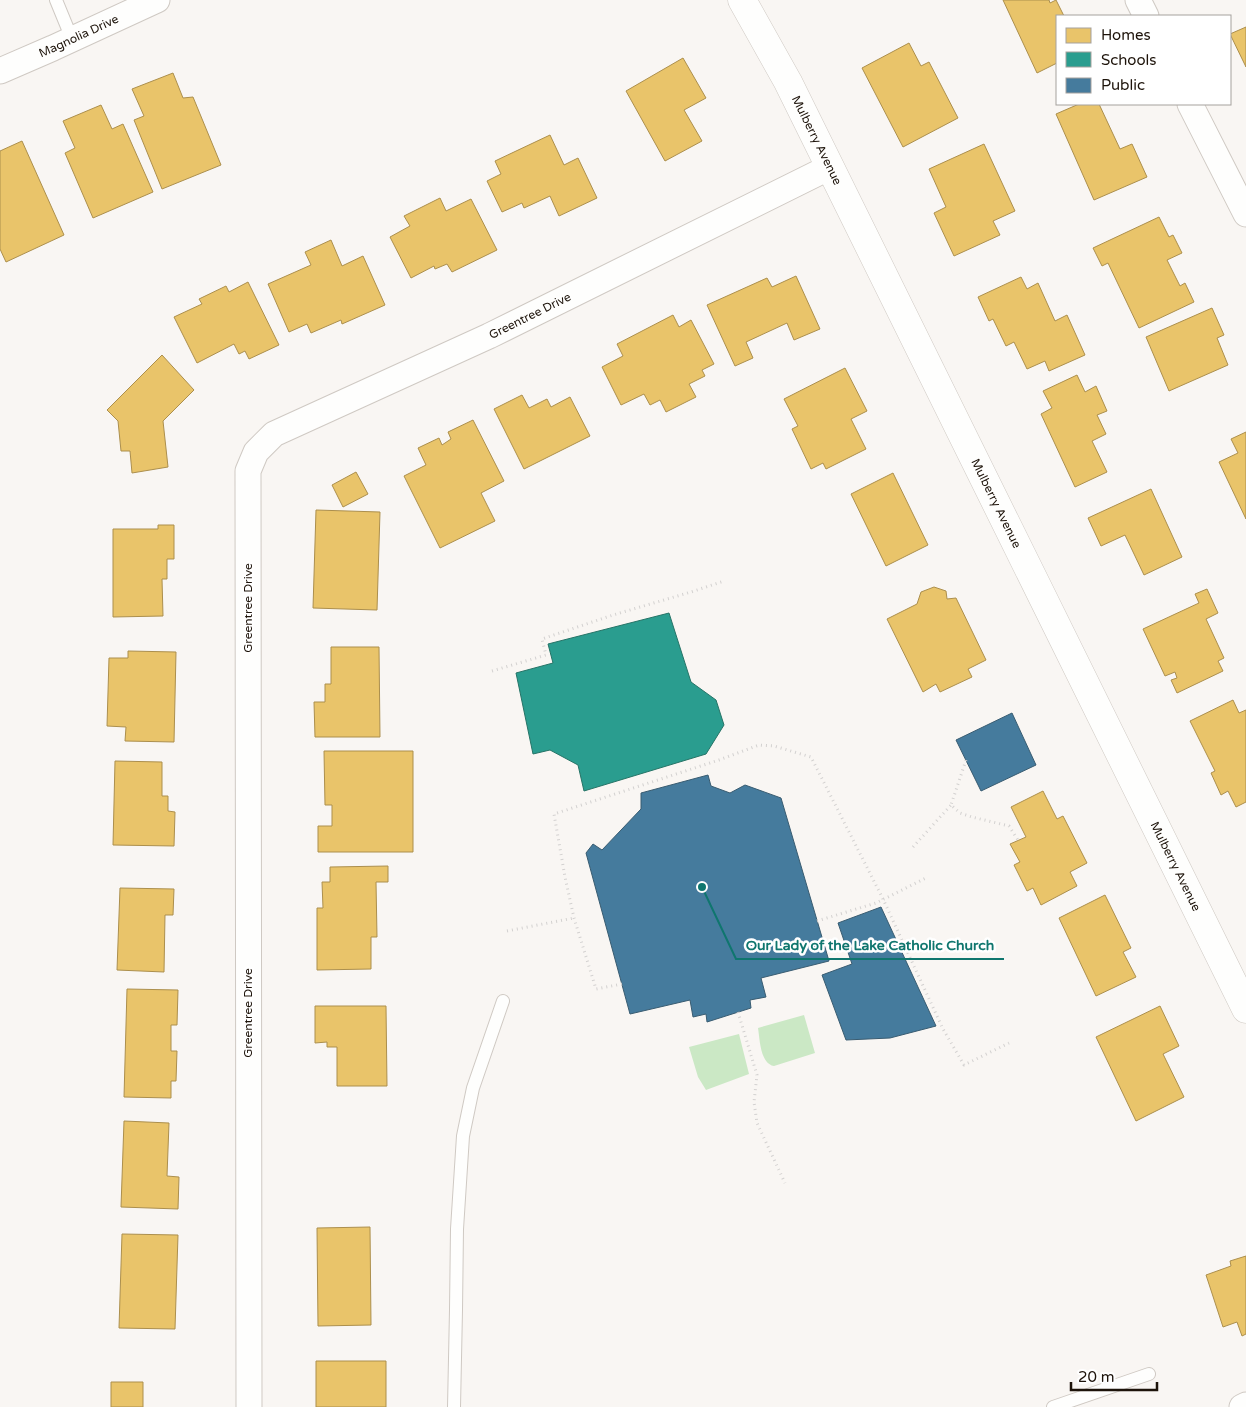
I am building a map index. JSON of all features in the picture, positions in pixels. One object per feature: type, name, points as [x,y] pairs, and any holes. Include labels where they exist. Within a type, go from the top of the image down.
[{"type":"street","name":"Magnolia Drive","points":[[0,70],[157,0]]},
{"type":"street","name":"Mulberry Avenue","points":[[742,0],[788,82],[1246,1009]]},
{"type":"street","points":[[1138,0],[1146,15]]},
{"type":"street","points":[[1191,105],[1246,214]]},
{"type":"street","name":"Greentree Drive","points":[[249,1407],[248,471],[256,452],[274,434],[489,336],[830,167]]},
{"type":"street","points":[[1242,1407],[1246,1405]]},
{"type":"lane","points":[[56,0],[72,39]]},
{"type":"lane","points":[[454,1407],[457,1229],[463,1136],[473,1088],[503,1001]]},
{"type":"lane","points":[[1053,1407],[1150,1374]]},
{"type":"path","points":[[492,670],[546,655],[542,639],[613,614],[724,581]]},
{"type":"path","points":[[622,984],[596,989],[574,918],[554,814],[759,745],[774,746],[811,757],[883,899],[943,1029],[964,1065],[1008,1043]]},
{"type":"path","points":[[913,847],[951,805],[966,760]]},
{"type":"path","points":[[951,805],[960,813],[1009,826],[1018,840]]},
{"type":"path","points":[[817,921],[876,903],[928,877]]},
{"type":"path","points":[[507,931],[574,918]]},
{"type":"path","points":[[738,1012],[757,1075],[754,1102],[757,1123],[785,1184]]},
{"type":"green space","points":[[804,1015],[815,1053],[774,1066],[769,1064],[761,1050],[758,1028]]},
{"type":"green space","points":[[739,1034],[749,1074],[706,1090],[698,1077],[689,1047]]},
{"type":"building: Homes","points":[[1003,0],[1049,0],[1050,3],[1056,0],[1064,15],[1056,15],[1056,64],[1037,73]]},
{"type":"building: Homes","points":[[1246,27],[1246,67],[1231,36],[1231,34]]},
{"type":"building: Homes","points":[[909,43],[921,66],[929,62],[958,118],[903,147],[862,68]]},
{"type":"building: Homes","points":[[683,58],[706,98],[684,110],[702,141],[665,161],[626,91]]},
{"type":"building: Homes","points":[[173,73],[183,98],[193,97],[221,165],[162,189],[134,120],[144,116],[132,89]]},
{"type":"building: Homes","points":[[101,105],[112,129],[123,124],[153,192],[93,218],[65,153],[75,148],[63,121]]},
{"type":"building: Homes","points":[[1077,105],[1099,105],[1120,149],[1132,144],[1147,177],[1094,200],[1056,114]]},
{"type":"building: Homes","points":[[550,135],[564,165],[578,158],[597,198],[559,216],[550,196],[524,208],[522,203],[502,212],[487,181],[501,174],[495,161]]},
{"type":"building: Homes","points":[[22,141],[64,235],[6,262],[0,249],[0,151]]},
{"type":"building: Homes","points":[[984,144],[1015,211],[993,221],[1000,235],[954,256],[934,213],[946,207],[929,169]]},
{"type":"building: Homes","points":[[440,198],[446,211],[471,199],[497,250],[452,272],[447,264],[435,269],[434,266],[411,278],[390,237],[410,226],[404,216]]},
{"type":"building: Homes","points":[[1159,217],[1169,237],[1173,235],[1182,253],[1167,260],[1180,286],[1185,283],[1194,302],[1139,328],[1108,263],[1102,266],[1093,248]]},
{"type":"building: Homes","points":[[331,240],[342,266],[363,256],[385,305],[342,324],[341,320],[311,333],[307,324],[289,332],[268,284],[311,265],[305,252]]},
{"type":"building: Homes","points":[[796,276],[820,329],[794,340],[787,323],[746,342],[753,358],[735,366],[707,305],[767,278],[772,287]]},
{"type":"building: Homes","points":[[1021,277],[1027,289],[1038,283],[1055,321],[1067,315],[1085,355],[1049,371],[1045,361],[1027,369],[1014,342],[1006,346],[993,319],[989,321],[978,297]]},
{"type":"building: Homes","points":[[248,282],[279,345],[249,359],[245,351],[239,354],[234,344],[197,363],[174,317],[202,304],[199,299],[226,286],[229,292]]},
{"type":"building: Homes","points":[[1212,308],[1224,335],[1217,338],[1228,365],[1169,391],[1146,337]]},
{"type":"building: Homes","points":[[673,315],[679,327],[691,320],[714,364],[702,370],[705,376],[689,384],[696,397],[666,412],[660,400],[650,405],[644,394],[621,405],[602,367],[623,356],[617,344]]},
{"type":"building: Homes","points":[[162,355],[194,390],[163,421],[168,467],[132,473],[130,451],[121,451],[118,421],[107,410]]},
{"type":"building: Homes","points":[[845,368],[867,411],[851,419],[866,449],[826,469],[823,463],[811,469],[792,429],[798,426],[784,399]]},
{"type":"building: Homes","points":[[1077,375],[1085,392],[1096,386],[1107,411],[1097,415],[1106,434],[1092,441],[1107,472],[1075,487],[1041,414],[1052,408],[1043,391]]},
{"type":"building: Homes","points":[[522,395],[529,408],[547,399],[551,407],[570,397],[590,436],[524,469],[494,409]]},
{"type":"building: Homes","points":[[473,420],[504,481],[481,493],[495,521],[440,548],[404,476],[426,465],[418,448],[439,438],[442,445],[451,439],[448,432]]},
{"type":"building: Homes","points":[[1246,432],[1246,519],[1219,462],[1238,453],[1231,439]]},
{"type":"building: Homes","points":[[356,472],[368,494],[343,507],[332,485]]},
{"type":"building: Homes","points":[[893,473],[928,545],[886,566],[851,494]]},
{"type":"building: Homes","points":[[1151,489],[1182,557],[1144,575],[1125,535],[1101,546],[1088,518]]},
{"type":"building: Homes","points":[[316,510],[380,512],[377,610],[313,608]]},
{"type":"building: Homes","points":[[158,525],[174,525],[174,559],[167,559],[167,579],[162,579],[163,616],[113,617],[113,529],[158,529]]},
{"type":"building: Homes","points":[[934,587],[946,591],[947,599],[956,598],[986,660],[968,669],[972,677],[940,692],[936,684],[923,692],[887,619],[917,604],[921,592]]},
{"type":"building: Homes","points":[[1207,589],[1218,613],[1206,619],[1224,658],[1218,661],[1223,671],[1177,693],[1171,680],[1177,678],[1175,672],[1165,676],[1143,629],[1199,603],[1195,594]]},
{"type":"building: Homes","points":[[331,647],[379,647],[380,737],[315,737],[314,702],[325,702],[325,684],[331,684]]},
{"type":"building: Homes","points":[[128,651],[176,652],[174,742],[125,741],[126,727],[107,726],[109,658],[128,658]]},
{"type":"building: Homes","points":[[1233,700],[1239,713],[1246,710],[1246,802],[1236,807],[1228,791],[1221,795],[1211,773],[1215,771],[1190,721]]},
{"type":"building: Homes","points":[[324,751],[413,751],[413,852],[318,852],[318,826],[332,826],[332,805],[325,805]]},
{"type":"building: Homes","points":[[115,761],[162,762],[162,796],[168,796],[168,811],[175,812],[174,846],[113,845]]},
{"type":"building: Homes","points":[[1043,791],[1057,819],[1063,816],[1087,863],[1070,872],[1077,886],[1041,905],[1033,888],[1027,891],[1014,865],[1020,862],[1010,844],[1026,837],[1011,807]]},
{"type":"building: Homes","points":[[388,866],[388,882],[376,882],[377,937],[371,937],[371,969],[317,970],[317,908],[323,908],[322,882],[330,882],[330,867]]},
{"type":"building: Homes","points":[[120,888],[174,889],[173,915],[165,915],[164,972],[117,970]]},
{"type":"building: Homes","points":[[1105,895],[1131,948],[1123,952],[1136,977],[1096,996],[1059,918]]},
{"type":"building: Homes","points":[[127,989],[178,990],[177,1025],[171,1025],[171,1051],[177,1051],[176,1081],[171,1081],[171,1098],[124,1097]]},
{"type":"building: Homes","points":[[315,1006],[386,1006],[387,1086],[337,1086],[337,1047],[327,1047],[327,1042],[315,1043]]},
{"type":"building: Homes","points":[[1160,1006],[1179,1046],[1163,1054],[1184,1097],[1136,1121],[1096,1037]]},
{"type":"building: Homes","points":[[124,1121],[169,1123],[167,1176],[179,1177],[178,1209],[121,1207]]},
{"type":"building: Homes","points":[[370,1227],[371,1325],[318,1326],[317,1228]]},
{"type":"building: Homes","points":[[122,1234],[178,1235],[175,1329],[119,1328]]},
{"type":"building: Homes","points":[[1246,1256],[1246,1334],[1242,1336],[1237,1322],[1223,1327],[1206,1275],[1231,1266],[1230,1261]]},
{"type":"building: Homes","points":[[316,1361],[386,1361],[386,1407],[316,1407]]},
{"type":"building: Homes","points":[[111,1382],[143,1382],[143,1407],[111,1407]]},
{"type":"building: Schools","points":[[669,613],[691,682],[716,700],[724,725],[706,754],[584,791],[578,765],[550,750],[533,754],[516,673],[553,663],[548,644]]},
{"type":"building: Public","points":[[1012,713],[1036,765],[981,791],[956,740]]},
{"type":"building: Public","points":[[708,775],[711,786],[730,793],[745,785],[781,798],[829,961],[761,978],[766,997],[750,1000],[751,1008],[707,1022],[706,1014],[693,1017],[690,1000],[630,1014],[586,853],[593,844],[602,850],[641,809],[641,793]]},
{"type":"building: Public","points":[[881,907],[936,1026],[890,1038],[846,1040],[822,975],[852,964],[838,923]]},
{"type":"place","name":"Our Lady of the Lake Catholic Church","points":[[702,887]]}]
